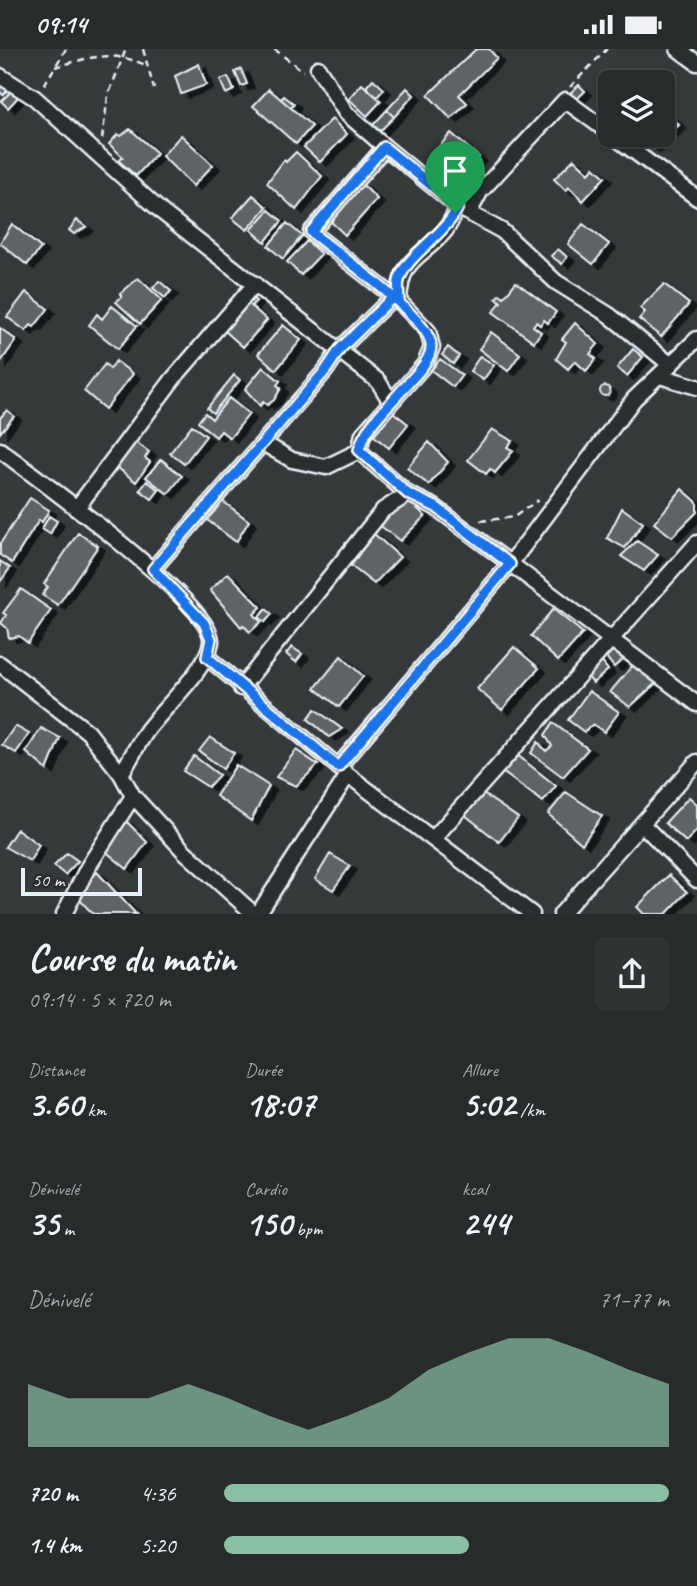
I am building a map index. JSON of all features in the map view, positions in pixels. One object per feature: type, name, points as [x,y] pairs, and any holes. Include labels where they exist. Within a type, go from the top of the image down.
[{"type":"street","points":[[678,49],[697,63]]},
{"type":"street","points":[[322,74],[346,113],[384,147],[464,209],[502,231],[556,282],[609,315],[671,365]]},
{"type":"street","points":[[0,76],[35,98],[163,213],[340,349],[377,381],[391,402]]},
{"type":"street","points":[[153,569],[326,370],[340,349],[396,299],[400,278],[412,259],[445,230],[565,100],[598,124]]},
{"type":"street","points":[[262,443],[292,460],[326,467],[359,450],[363,435],[425,364],[432,347],[428,331],[396,299],[311,232],[384,147]]},
{"type":"street","points":[[628,147],[697,198]]},
{"type":"street","points":[[76,509],[173,379],[255,284]]},
{"type":"street","points":[[0,664],[88,732],[121,774],[134,796],[184,851],[256,914],[343,771],[510,564],[634,399],[697,339]]},
{"type":"street","points":[[660,376],[697,387]]},
{"type":"street","points":[[0,450],[153,569],[204,623],[211,639],[207,657],[146,732],[121,774]]},
{"type":"street","points":[[359,450],[408,494],[436,507],[697,703]]},
{"type":"street","points":[[241,688],[383,510],[408,494]]},
{"type":"street","points":[[433,839],[697,543]]},
{"type":"street","points":[[207,657],[343,771],[533,914]]},
{"type":"street","points":[[561,914],[697,762]]},
{"type":"street","points":[[64,914],[88,867],[134,796]]},
{"type":"street","points":[[642,824],[697,880]]},
{"type":"path","points":[[35,98],[66,49]]},
{"type":"path","points":[[100,156],[108,96],[126,49]]},
{"type":"path","points":[[143,49],[154,89]]},
{"type":"path","points":[[274,49],[303,71],[322,74]]},
{"type":"path","points":[[570,87],[607,49]]},
{"type":"path","points":[[55,67],[103,54],[125,56],[146,65]]},
{"type":"path","points":[[470,518],[481,522],[514,517],[546,494],[569,485]]},
{"type":"building","points":[[476,49],[489,49],[497,58],[459,95],[467,103],[451,119],[428,95]]},
{"type":"building","points":[[199,64],[206,85],[181,94],[175,76]]},
{"type":"building","points":[[241,69],[247,84],[241,86],[235,72]]},
{"type":"building","points":[[228,77],[234,90],[226,94],[220,80]]},
{"type":"building","points":[[0,79],[10,88],[3,95],[0,92]]},
{"type":"building","points":[[373,79],[384,89],[377,97],[366,87]]},
{"type":"building","points":[[362,84],[381,101],[367,116],[349,99]]},
{"type":"building","points":[[579,85],[585,91],[575,101],[568,95]]},
{"type":"building","points":[[407,88],[414,95],[394,117],[387,110]]},
{"type":"building","points":[[269,89],[312,126],[296,144],[253,106]]},
{"type":"building","points":[[13,90],[19,96],[8,108],[1,101]]},
{"type":"building","points":[[284,96],[294,104],[291,108],[281,99]]},
{"type":"building","points":[[387,110],[394,117],[380,131],[373,125]]},
{"type":"building","points":[[332,119],[347,134],[320,162],[304,147]]},
{"type":"building","points":[[130,129],[157,153],[136,176],[119,161],[123,157],[109,144],[118,134],[121,136]]},
{"type":"building","points":[[451,133],[479,157],[458,181],[430,157]]},
{"type":"building","points":[[181,135],[213,165],[193,186],[162,156]]},
{"type":"building","points":[[296,152],[322,176],[296,210],[267,183],[284,160],[286,162]]},
{"type":"building","points":[[574,159],[589,173],[594,167],[605,177],[583,201],[569,187],[566,191],[554,179]]},
{"type":"building","points":[[361,183],[377,199],[345,235],[328,219]]},
{"type":"building","points":[[253,195],[267,207],[247,230],[232,218]]},
{"type":"building","points":[[269,210],[282,221],[265,242],[251,230]]},
{"type":"building","points":[[77,220],[86,227],[74,234],[69,230]]},
{"type":"building","points":[[287,223],[302,236],[283,259],[268,246]]},
{"type":"building","points":[[12,224],[41,248],[27,265],[0,243]]},
{"type":"building","points":[[583,224],[609,244],[593,264],[568,244]]},
{"type":"building","points":[[307,241],[321,254],[301,275],[287,262]]},
{"type":"building","points":[[558,249],[567,257],[562,264],[551,256]]},
{"type":"building","points":[[138,278],[162,300],[140,324],[116,302],[122,296],[120,294]]},
{"type":"building","points":[[159,281],[171,291],[165,298],[153,288]]},
{"type":"building","points":[[516,282],[556,312],[548,323],[544,320],[540,325],[536,322],[533,326],[541,332],[534,342],[493,312],[501,302],[496,298],[500,294],[504,297]]},
{"type":"building","points":[[664,284],[689,304],[661,337],[639,319],[645,312],[640,308]]},
{"type":"building","points":[[26,292],[48,309],[34,327],[31,325],[26,331],[7,317]]},
{"type":"building","points":[[248,295],[256,301],[251,306],[267,320],[243,347],[224,330]]},
{"type":"building","points":[[112,306],[137,326],[118,349],[89,325],[97,314],[102,319]]},
{"type":"building","points":[[575,323],[598,344],[590,354],[596,359],[586,371],[575,361],[568,369],[556,359],[566,342],[562,339]]},
{"type":"building","points":[[283,325],[301,340],[276,370],[258,354]]},
{"type":"building","points":[[0,328],[16,340],[0,363]]},
{"type":"building","points":[[491,332],[520,354],[508,371],[479,349]]},
{"type":"building","points":[[448,347],[459,356],[453,364],[442,355]]},
{"type":"building","points":[[633,349],[643,357],[627,376],[617,368]]},
{"type":"building","points":[[480,356],[494,365],[483,380],[470,371]]},
{"type":"building","points":[[440,359],[462,375],[453,387],[431,370]]},
{"type":"building","points":[[116,361],[133,374],[105,409],[84,391],[105,364],[110,369]]},
{"type":"building","points":[[263,367],[280,381],[277,385],[281,388],[274,400],[267,405],[263,402],[260,406],[245,389]]},
{"type":"building","points":[[234,375],[240,380],[213,413],[207,408]]},
{"type":"building","points":[[605,386],[610,391],[605,396],[600,391]]},
{"type":"building","points":[[229,398],[249,414],[230,438],[221,431],[216,437],[198,422],[205,413],[212,419]]},
{"type":"building","points":[[7,410],[14,416],[0,433],[0,418]]},
{"type":"building","points":[[393,412],[408,424],[389,448],[374,436]]},
{"type":"building","points":[[192,425],[206,436],[184,464],[170,453]]},
{"type":"building","points":[[492,429],[512,441],[507,447],[513,451],[495,473],[490,469],[486,474],[468,460]]},
{"type":"building","points":[[133,440],[149,452],[145,458],[150,462],[136,482],[114,465]]},
{"type":"building","points":[[429,442],[448,462],[429,485],[407,468]]},
{"type":"building","points":[[161,459],[182,476],[168,494],[146,477]]},
{"type":"building","points":[[147,481],[159,490],[152,499],[140,490]]},
{"type":"building","points":[[682,489],[697,502],[697,512],[672,537],[654,523]]},
{"type":"building","points":[[406,497],[425,516],[400,541],[378,524]]},
{"type":"building","points":[[30,498],[49,510],[42,522],[39,520],[12,563],[0,555],[0,544]]},
{"type":"building","points":[[221,500],[249,521],[236,542],[206,519]]},
{"type":"building","points":[[622,508],[643,523],[625,548],[607,538]]},
{"type":"building","points":[[49,516],[57,521],[50,534],[42,529]]},
{"type":"building","points":[[78,533],[98,546],[58,605],[42,595],[48,587],[44,584]]},
{"type":"building","points":[[373,533],[400,557],[374,584],[351,566]]},
{"type":"building","points":[[637,541],[658,555],[644,571],[621,556]]},
{"type":"building","points":[[0,561],[10,568],[0,582]]},
{"type":"building","points":[[228,573],[261,607],[254,614],[261,622],[250,632],[243,625],[241,627],[210,590]]},
{"type":"building","points":[[21,589],[51,610],[28,643],[19,636],[9,638],[7,628],[1,623],[6,615],[3,613]]},
{"type":"building","points":[[266,609],[272,614],[265,622],[259,617]]},
{"type":"building","points":[[553,609],[583,633],[558,661],[531,636]]},
{"type":"building","points":[[292,647],[302,654],[296,662],[286,654]]},
{"type":"building","points":[[514,647],[539,668],[502,710],[477,689]]},
{"type":"building","points":[[613,650],[626,657],[614,667],[606,657]]},
{"type":"building","points":[[341,656],[363,676],[339,707],[315,688]]},
{"type":"building","points":[[599,658],[608,670],[593,683],[585,674]]},
{"type":"building","points":[[633,665],[657,682],[630,707],[610,692]]},
{"type":"building","points":[[589,691],[619,712],[604,732],[593,724],[584,732],[568,720]]},
{"type":"building","points":[[315,709],[342,729],[329,737],[308,719]]},
{"type":"building","points":[[553,723],[588,749],[563,777],[531,753],[538,742],[546,751],[552,746],[545,735]]},
{"type":"building","points":[[15,726],[29,734],[16,753],[2,745]]},
{"type":"building","points":[[41,728],[60,738],[47,770],[26,752]]},
{"type":"building","points":[[210,737],[234,753],[223,769],[199,751]]},
{"type":"building","points":[[296,750],[318,765],[296,786],[276,777]]},
{"type":"building","points":[[516,754],[556,786],[543,802],[501,771]]},
{"type":"building","points":[[194,756],[219,775],[208,787],[183,771]]},
{"type":"building","points":[[236,765],[269,786],[251,821],[216,796]]},
{"type":"building","points":[[479,791],[518,818],[499,842],[460,811]]},
{"type":"building","points":[[566,792],[602,816],[582,844],[548,814]]},
{"type":"building","points":[[689,797],[697,804],[697,830],[686,842],[665,823]]},
{"type":"building","points":[[125,820],[147,842],[127,869],[103,849]]},
{"type":"building","points":[[17,829],[39,845],[30,861],[5,847]]},
{"type":"building","points":[[67,853],[78,861],[65,875],[54,866]]},
{"type":"building","points":[[330,854],[350,866],[333,890],[315,879]]},
{"type":"building","points":[[97,872],[136,914],[93,914],[77,897]]},
{"type":"building","points":[[669,875],[687,892],[666,914],[644,914],[637,907]]},
{"type":"route","points":[[455,213],[445,230],[412,259],[400,278],[399,301],[393,297],[340,349],[326,370],[153,569],[204,623],[211,639],[207,657],[338,767],[510,564],[436,507],[408,494],[359,450],[363,435],[425,364],[432,347],[428,331],[399,301],[370,281],[311,232],[384,147],[458,207],[455,213]]}]
